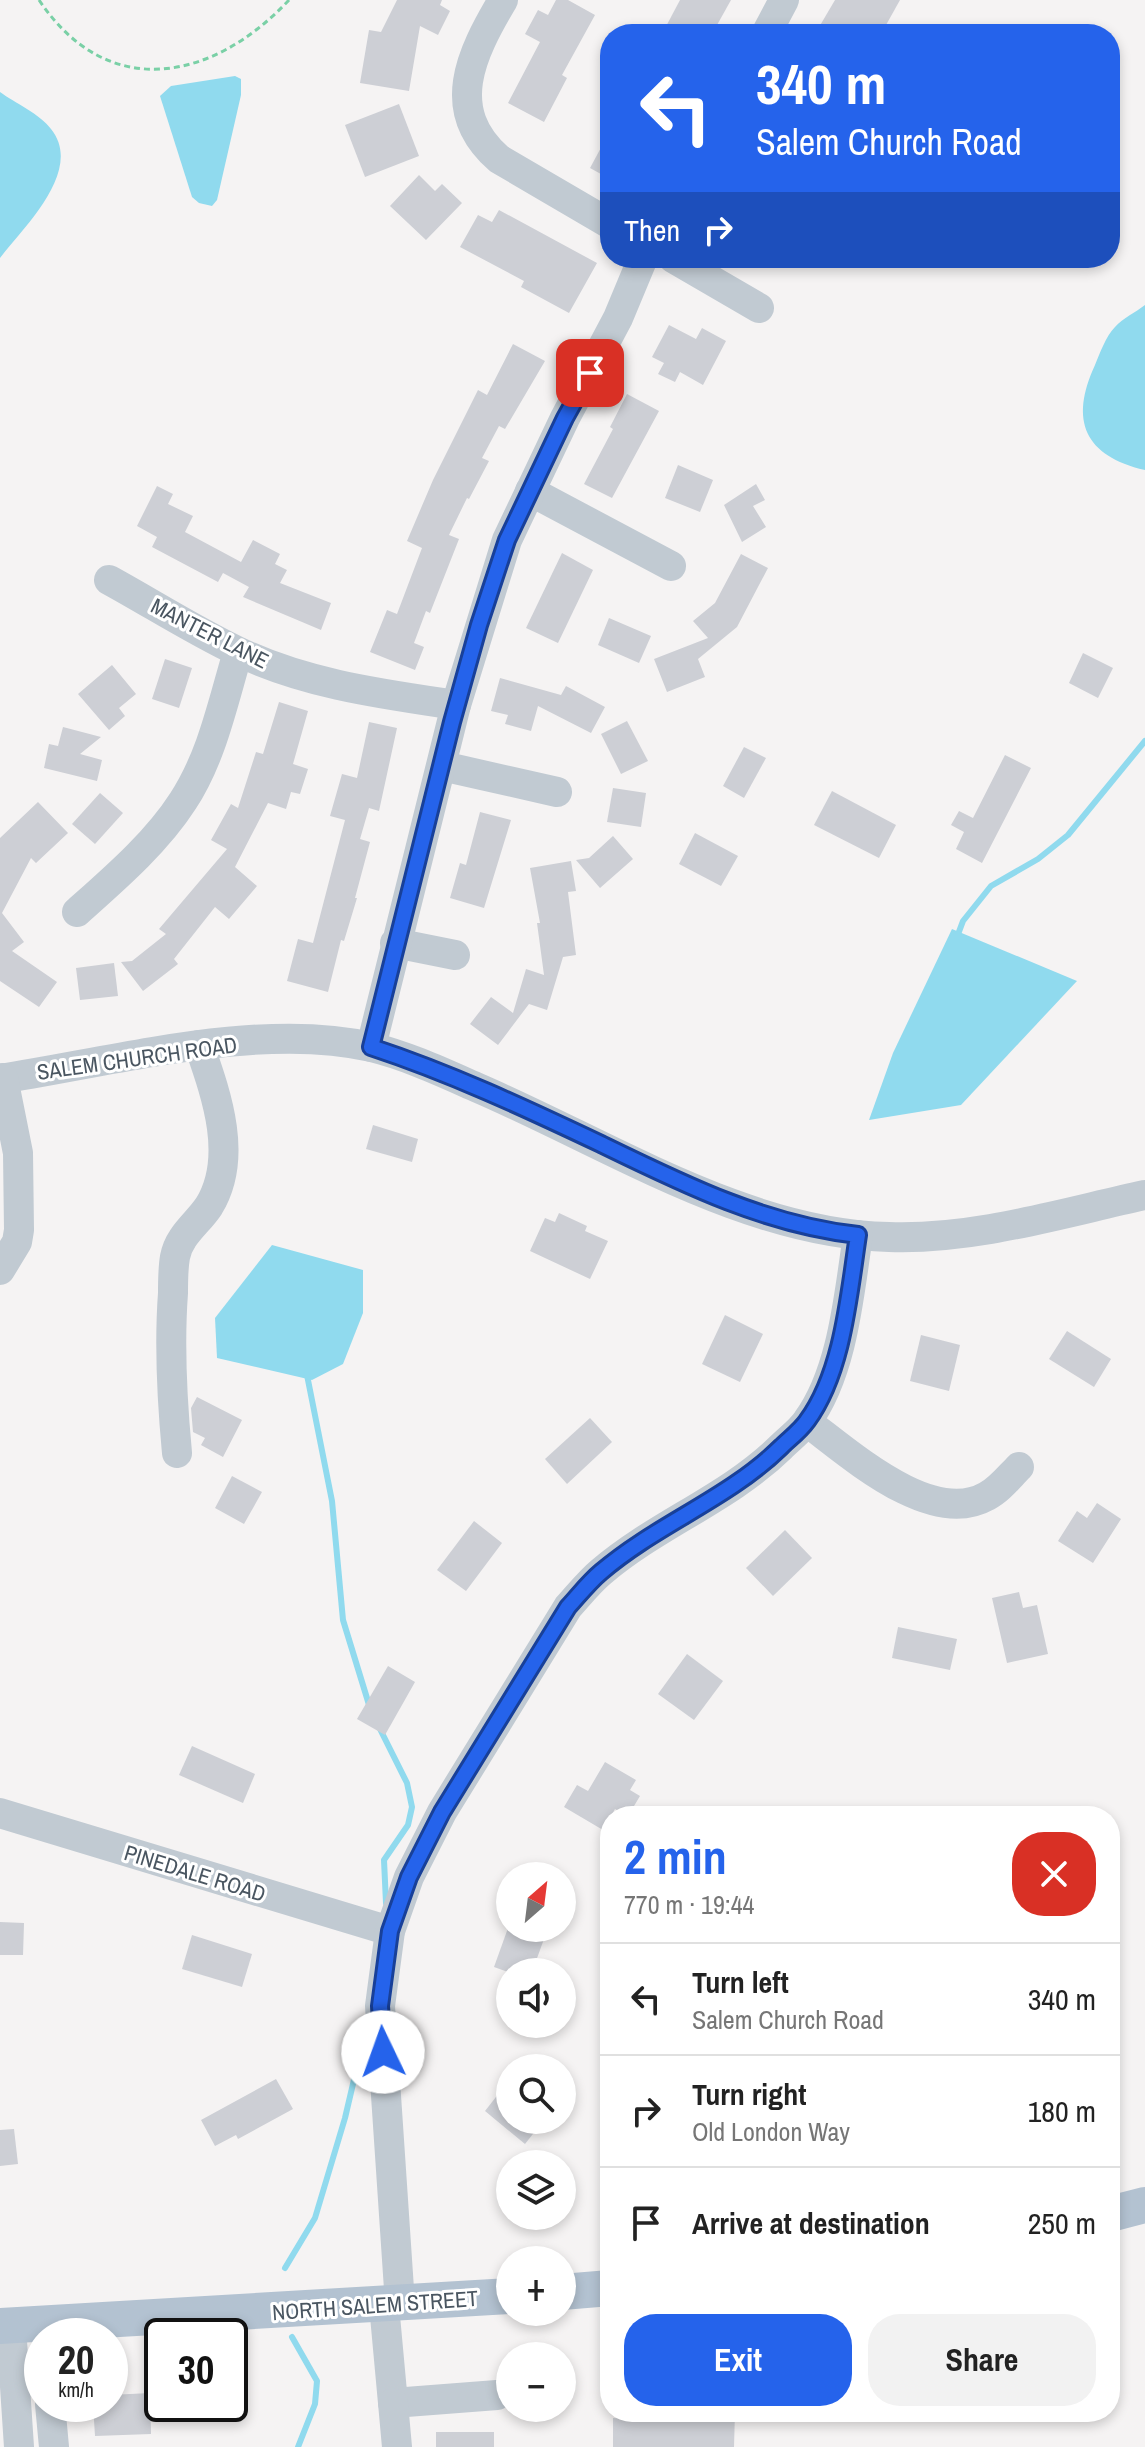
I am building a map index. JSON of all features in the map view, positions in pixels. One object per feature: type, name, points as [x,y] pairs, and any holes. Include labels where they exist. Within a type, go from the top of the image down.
[{"type":"main road","points":[[1120,2211],[1145,2205]]},
{"type":"main road","points":[[576,2291],[600,2289]]},
{"type":"main road","name":"NORTH SALEM STREET","points":[[128,2321],[496,2297]]},
{"type":"street","points":[[503,0],[480,41],[468,73],[465,89],[472,122],[483,146],[499,159],[600,218]]},
{"type":"street","points":[[771,24],[784,0]]},
{"type":"street","points":[[371,1047],[456,705],[507,540],[618,318],[639,268]]},
{"type":"street","points":[[690,268],[759,308]]},
{"type":"street","points":[[530,491],[671,566]]},
{"type":"street","name":"MANTER LANE","points":[[109,580],[238,652],[291,672],[330,683],[456,705]]},
{"type":"street","points":[[77,912],[147,846],[183,801],[207,753],[238,652]]},
{"type":"street","points":[[442,766],[557,792]]},
{"type":"street","points":[[395,943],[455,955]]},
{"type":"street","name":"SALEM CHURCH ROAD","points":[[2,1079],[199,1045],[323,1041],[371,1047],[430,1067],[744,1208],[790,1223],[858,1235],[940,1235],[1145,1195]]},
{"type":"street","points":[[177,1453],[172,1402],[171,1321],[175,1254],[187,1231],[209,1205],[220,1176],[223,1137],[221,1109],[199,1045]]},
{"type":"street","points":[[0,1270],[10,1255],[19,1230],[18,1153],[2,1079]]},
{"type":"street","points":[[397,2447],[380,2006],[390,1931],[409,1877],[442,1812],[568,1607],[586,1586],[615,1560],[732,1488],[763,1464],[807,1422],[837,1353],[858,1235]]},
{"type":"street","points":[[807,1422],[887,1480],[929,1498],[964,1504],[987,1497],[1019,1467]]},
{"type":"street","name":"PINEDALE ROAD","points":[[0,1813],[390,1931]]},
{"type":"street","points":[[393,2403],[496,2395]]},
{"type":"street","points":[[19,2447],[24,2422]]},
{"type":"street","points":[[52,2422],[54,2447]]},
{"type":"path","points":[[39,0],[69,34],[92,51],[132,69],[152,70],[176,68],[212,57],[257,29],[289,0]]},
{"type":"water","points":[[235,76],[241,79],[241,95],[217,200],[212,206],[199,203],[192,197],[160,96],[171,86]]},
{"type":"water","points":[[0,92],[51,129],[59,145],[60,162],[47,197],[0,258]]},
{"type":"water","points":[[1145,305],[1145,470],[1108,456],[1096,445],[1088,433],[1083,403],[1087,385],[1109,335],[1122,321]]},
{"type":"water","points":[[952,929],[1077,981],[961,1105],[869,1120],[893,1053]]},
{"type":"water","points":[[272,1245],[363,1270],[363,1313],[343,1364],[312,1380],[217,1358],[215,1318]]},
{"type":"building","points":[[397,0],[442,0],[440,5],[450,11],[438,35],[420,26],[409,91],[360,83],[369,30],[381,32]]},
{"type":"building","points":[[556,0],[568,0],[595,15],[562,75],[567,78],[544,122],[508,103],[540,42],[525,34],[538,10],[548,15]]},
{"type":"building","points":[[680,0],[731,0],[718,24],[667,24]]},
{"type":"building","points":[[835,0],[900,0],[887,24],[821,24]]},
{"type":"building","points":[[399,104],[419,156],[365,177],[345,125]]},
{"type":"building","points":[[600,150],[600,174],[590,168]]},
{"type":"building","points":[[419,175],[435,191],[442,184],[462,203],[426,240],[390,206]]},
{"type":"building","points":[[499,210],[597,263],[569,313],[521,287],[524,281],[460,247],[478,215],[492,222]]},
{"type":"building","points":[[669,325],[696,339],[702,328],[726,341],[703,385],[680,372],[675,382],[658,374],[664,363],[652,357]]},
{"type":"building","points":[[513,344],[545,361],[505,429],[499,426],[482,458],[489,461],[449,535],[459,539],[430,613],[426,611],[414,643],[424,647],[415,670],[370,652],[387,610],[397,614],[422,548],[407,541],[433,480],[478,390],[487,395]]},
{"type":"building","points":[[627,394],[659,411],[612,498],[584,484],[613,429],[610,427]]},
{"type":"building","points":[[678,465],[713,480],[700,512],[665,498]]},
{"type":"building","points":[[756,484],[765,500],[753,506],[766,527],[742,542],[724,505]]},
{"type":"building","points":[[157,486],[173,494],[168,504],[193,516],[185,532],[241,562],[253,540],[280,554],[275,564],[287,570],[280,583],[331,603],[321,630],[243,597],[249,587],[223,573],[218,582],[152,547],[157,537],[137,526]]},
{"type":"building","points":[[562,553],[593,570],[558,643],[526,628]]},
{"type":"building","points":[[741,554],[768,568],[737,627],[698,659],[705,677],[667,692],[654,659],[708,638],[693,621],[715,603]]},
{"type":"building","points":[[609,618],[651,636],[639,663],[598,645]]},
{"type":"building","points":[[1083,653],[1113,668],[1098,698],[1069,683]]},
{"type":"building","points":[[165,659],[192,668],[179,708],[152,699]]},
{"type":"building","points":[[112,665],[136,694],[119,708],[125,716],[109,730],[78,694]]},
{"type":"building","points":[[500,678],[561,695],[566,686],[605,707],[591,733],[538,706],[531,731],[505,724],[508,715],[491,711]]},
{"type":"building","points":[[279,702],[308,711],[293,764],[308,769],[300,794],[291,792],[286,809],[268,803],[235,867],[257,886],[229,919],[215,907],[174,959],[178,964],[143,991],[121,962],[132,961],[166,934],[159,929],[227,849],[211,840],[231,804],[238,808],[256,752],[263,754]]},
{"type":"building","points":[[627,721],[648,761],[621,774],[601,734]]},
{"type":"building","points":[[369,722],[397,728],[379,811],[369,808],[360,839],[370,842],[357,898],[344,941],[341,940],[328,992],[287,981],[298,939],[313,943],[345,820],[330,816],[342,774],[357,778]]},
{"type":"building","points":[[63,727],[101,737],[80,754],[102,760],[97,781],[44,768],[49,744],[58,746]]},
{"type":"building","points":[[744,747],[766,758],[744,798],[723,786]]},
{"type":"building","points":[[1005,755],[1031,768],[982,863],[956,849],[964,832],[951,825],[959,811],[973,818]]},
{"type":"building","points":[[613,788],[646,793],[641,827],[607,822]]},
{"type":"building","points":[[832,791],[896,825],[879,858],[814,825]]},
{"type":"building","points":[[100,793],[123,813],[95,844],[72,824]]},
{"type":"building","points":[[38,802],[68,833],[36,863],[31,858],[2,913],[24,942],[12,951],[57,982],[39,1007],[0,981],[0,838]]},
{"type":"building","points":[[480,812],[511,820],[484,908],[450,898],[460,863],[466,865]]},
{"type":"building","points":[[695,833],[738,856],[721,886],[679,864]]},
{"type":"building","points":[[613,836],[633,859],[600,888],[576,860],[589,858]]},
{"type":"building","points":[[571,861],[576,891],[568,892],[576,955],[563,957],[547,1010],[529,1004],[498,1045],[470,1024],[491,997],[513,1013],[526,969],[544,975],[537,923],[540,923],[530,868]]},
{"type":"building","points":[[114,963],[118,996],[80,1000],[76,968]]},
{"type":"building","points":[[373,1125],[418,1139],[412,1162],[366,1149]]},
{"type":"building","points":[[559,1213],[587,1226],[585,1231],[608,1241],[590,1279],[530,1251],[545,1218],[555,1222]]},
{"type":"building","points":[[725,1315],[763,1334],[740,1382],[702,1364]]},
{"type":"building","points":[[1067,1331],[1111,1359],[1094,1387],[1049,1359]]},
{"type":"building","points":[[921,1335],[960,1345],[949,1391],[910,1381]]},
{"type":"building","points":[[197,1397],[242,1420],[223,1457],[201,1445],[205,1438],[193,1432],[191,1408]]},
{"type":"building","points":[[590,1418],[612,1442],[567,1484],[545,1459]]},
{"type":"building","points":[[232,1476],[262,1492],[244,1524],[215,1508]]},
{"type":"building","points":[[1097,1503],[1121,1519],[1093,1563],[1058,1541],[1077,1511],[1087,1518]]},
{"type":"building","points":[[474,1521],[502,1543],[466,1591],[437,1570]]},
{"type":"building","points":[[785,1530],[812,1558],[773,1596],[746,1568]]},
{"type":"building","points":[[1019,1592],[1023,1608],[1037,1605],[1048,1654],[1007,1663],[992,1598]]},
{"type":"building","points":[[898,1627],[957,1639],[950,1670],[892,1658]]},
{"type":"building","points":[[687,1654],[723,1681],[694,1720],[658,1694]]},
{"type":"building","points":[[388,1666],[415,1682],[385,1735],[357,1719]]},
{"type":"building","points":[[192,1746],[255,1774],[243,1803],[179,1775]]},
{"type":"building","points":[[605,1762],[636,1780],[630,1790],[640,1796],[634,1806],[600,1806],[600,1828],[564,1807],[577,1785],[588,1791]]},
{"type":"building","points":[[0,1922],[24,1923],[23,1955],[0,1955]]},
{"type":"building","points":[[192,1935],[252,1954],[242,1987],[182,1969]]},
{"type":"building","points":[[503,1942],[543,1942],[537,1958],[497,1958]]},
{"type":"building","points":[[276,2079],[293,2109],[238,2139],[236,2135],[215,2146],[201,2120]]},
{"type":"building","points":[[496,2097],[496,2120],[485,2111]]},
{"type":"building","points":[[14,2129],[18,2164],[0,2166],[0,2130]]},
{"type":"building","points":[[513,2134],[533,2134],[525,2144]]},
{"type":"building","points":[[144,2393],[144,2422],[151,2422],[151,2434],[95,2436],[94,2422],[128,2422],[128,2394]]},
{"type":"building","points":[[613,2422],[735,2422],[734,2447],[613,2447]]},
{"type":"building","points":[[436,2432],[494,2432],[494,2447],[436,2447]]},
{"type":"waterway","points":[[957,937],[963,921],[991,886],[1038,859],[1068,835],[1145,741]]},
{"type":"waterway","points":[[307,1375],[332,1501],[343,1620],[370,1708]]},
{"type":"waterway","points":[[380,1729],[407,1783],[412,1807],[408,1825],[384,1860],[386,1903]]},
{"type":"waterway","points":[[285,2268],[315,2218],[345,2118],[368,2020]]},
{"type":"waterway","points":[[292,2337],[317,2381],[315,2404],[298,2447]]},
{"type":"route","points":[[383,2052],[380,2006],[390,1931],[409,1877],[442,1812],[568,1607],[586,1586],[615,1560],[732,1488],[763,1464],[807,1422],[833,1367],[846,1313],[858,1235],[827,1232],[759,1214],[655,1170],[509,1101],[430,1067],[371,1047],[395,943],[479,625],[507,540],[590,373]]}]
